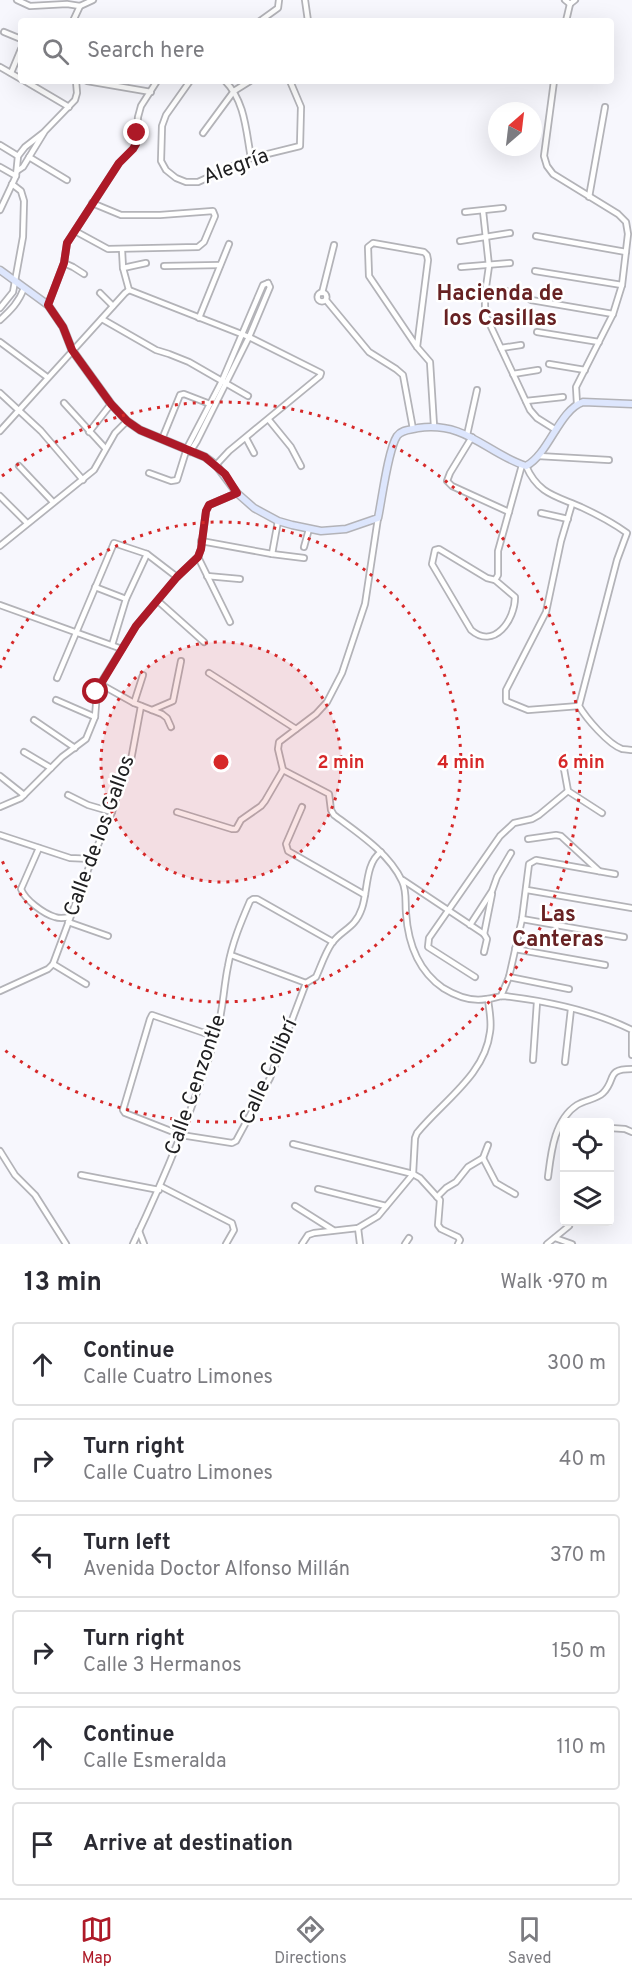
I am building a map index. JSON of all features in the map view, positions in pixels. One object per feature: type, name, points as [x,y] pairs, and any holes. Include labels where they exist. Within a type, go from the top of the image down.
[{"type":"main road","points":[[0,270],[48,305],[63,327],[72,350],[111,404],[127,421],[140,430],[190,449],[216,465],[237,493],[254,508],[278,521],[309,529],[333,531],[346,529],[378,518],[390,458],[396,437],[402,431],[434,426],[444,427],[469,436],[524,465],[533,462],[578,404],[584,402],[632,404]]},
{"type":"street","points":[[17,0],[30,6],[67,4],[80,6],[93,0]]},
{"type":"street","points":[[35,6],[38,0]]},
{"type":"street","points":[[264,18],[278,8],[279,0]]},
{"type":"street","points":[[305,0],[308,18]]},
{"type":"street","points":[[565,0],[570,4]]},
{"type":"street","points":[[567,18],[570,4],[576,0]]},
{"type":"street","points":[[74,18],[80,6]]},
{"type":"street","points":[[4,32],[18,38]]},
{"type":"street","points":[[10,73],[18,56]]},
{"type":"street","points":[[0,67],[18,77]]},
{"type":"street","points":[[30,84],[69,107]]},
{"type":"street","points":[[17,173],[18,156],[75,100],[76,84]]},
{"type":"street","points":[[104,84],[150,92]]},
{"type":"street","points":[[48,305],[64,263],[67,243],[119,163],[136,144],[141,106],[155,84]]},
{"type":"street","name":"Alegría","points":[[188,84],[163,121],[161,161],[166,170],[186,182],[198,182],[251,158],[300,146],[301,107],[291,84]]},
{"type":"street","points":[[228,84],[234,91],[243,110],[251,158]]},
{"type":"street","points":[[203,134],[234,91],[245,84]]},
{"type":"street","points":[[554,84],[544,156],[547,166],[553,174],[618,213],[626,222],[628,234],[622,285],[613,314],[576,387],[578,404]]},
{"type":"street","points":[[589,197],[605,107]]},
{"type":"street","points":[[0,210],[17,173],[45,131]]},
{"type":"street","points":[[0,145],[18,156]]},
{"type":"street","points":[[29,157],[68,180]]},
{"type":"street","points":[[0,167],[17,173]]},
{"type":"street","points":[[0,308],[13,292],[23,237],[24,201],[21,191],[12,184]]},
{"type":"street","points":[[75,231],[108,249],[198,248],[204,242],[215,213],[122,215],[92,203]]},
{"type":"street","points":[[465,212],[502,208]]},
{"type":"street","points":[[483,211],[489,266],[485,314],[530,410],[537,418],[556,430]]},
{"type":"street","points":[[460,241],[510,233]]},
{"type":"street","points":[[536,236],[626,252]]},
{"type":"street","points":[[199,318],[229,244]]},
{"type":"street","points":[[417,347],[428,255],[424,252],[370,244],[368,246],[369,276],[417,347],[430,362],[434,426]]},
{"type":"street","points":[[334,245],[322,293],[318,298],[322,302],[326,300],[369,352],[403,375],[413,429]]},
{"type":"street","points":[[122,250],[123,268],[129,290]]},
{"type":"street","points":[[64,263],[84,274]]},
{"type":"street","points":[[123,268],[146,263]]},
{"type":"street","points":[[461,267],[510,263]]},
{"type":"street","points":[[164,266],[219,265]]},
{"type":"street","points":[[535,271],[622,285]]},
{"type":"street","points":[[149,473],[177,480],[185,456],[190,449],[249,337],[270,287],[268,283],[263,285],[224,382],[210,404],[190,449]]},
{"type":"street","points":[[0,320],[21,298],[24,288]]},
{"type":"street","points":[[129,290],[243,334],[321,373],[216,465]]},
{"type":"street","points":[[1,428],[129,290]]},
{"type":"street","points":[[459,296],[506,291]]},
{"type":"street","points":[[100,292],[113,306]]},
{"type":"street","points":[[531,300],[613,314]]},
{"type":"street","points":[[488,322],[515,317]]},
{"type":"street","points":[[102,319],[156,350],[189,362],[248,396]]},
{"type":"street","points":[[537,332],[599,342]]},
{"type":"street","points":[[0,342],[47,377]]},
{"type":"street","points":[[501,348],[521,345]]},
{"type":"street","points":[[549,364],[585,370]]},
{"type":"street","points":[[513,375],[538,370]]},
{"type":"street","points":[[477,390],[469,436],[447,481],[452,486],[509,512]]},
{"type":"street","points":[[0,393],[41,431],[83,480]]},
{"type":"street","points":[[162,439],[180,395],[184,394],[210,404]]},
{"type":"street","points":[[526,401],[563,397]]},
{"type":"street","points":[[64,403],[105,448]]},
{"type":"street","points":[[89,432],[111,404]]},
{"type":"street","points":[[269,420],[291,447],[302,466]]},
{"type":"street","points":[[0,546],[94,470],[115,433],[127,421]]},
{"type":"street","points":[[246,438],[254,453]]},
{"type":"street","points":[[538,456],[609,460]]},
{"type":"street","points":[[524,465],[539,487],[552,496],[592,512],[627,533],[617,560],[579,706],[586,717],[614,744],[622,749],[632,750]]},
{"type":"street","points":[[495,580],[498,575],[498,551],[524,465]]},
{"type":"street","points":[[19,466],[53,502]]},
{"type":"street","points":[[0,807],[11,804],[24,795],[51,768],[86,739],[95,717],[96,692],[100,684],[136,626],[177,577],[198,557],[209,505],[237,493]]},
{"type":"street","points":[[0,496],[27,523]]},
{"type":"street","points":[[572,504],[561,540],[546,612],[506,690],[506,701],[528,710],[579,706]]},
{"type":"street","points":[[541,513],[568,519]]},
{"type":"street","points":[[177,812],[232,830],[236,829],[241,819],[265,801],[283,770],[278,749],[279,742],[316,714],[327,702],[342,673],[364,604],[378,518]]},
{"type":"street","points":[[272,554],[278,521]]},
{"type":"street","points":[[304,547],[309,529]]},
{"type":"street","points":[[201,541],[304,558]]},
{"type":"street","points":[[57,678],[114,543],[147,554],[177,577]]},
{"type":"street","points":[[439,549],[487,578],[495,580],[512,592],[515,602],[500,633],[488,638],[471,630],[434,570],[432,564],[435,550],[439,549]]},
{"type":"street","points":[[112,645],[126,599],[147,554]]},
{"type":"street","points":[[198,557],[230,622]]},
{"type":"street","points":[[207,576],[240,579]]},
{"type":"street","points":[[95,587],[126,599]]},
{"type":"street","points":[[158,601],[204,642]]},
{"type":"street","points":[[0,605],[122,649]]},
{"type":"street","points":[[151,710],[172,701],[181,661]]},
{"type":"street","points":[[209,673],[296,729]]},
{"type":"street","points":[[134,703],[143,675]]},
{"type":"street","points":[[100,684],[167,718],[171,727]]},
{"type":"street","points":[[56,700],[95,717]]},
{"type":"street","name":"Calle de los Gallos","points":[[53,964],[112,812],[122,778],[131,760],[141,706]]},
{"type":"street","points":[[34,720],[75,747]]},
{"type":"street","points":[[24,752],[51,768]]},
{"type":"street","points":[[562,758],[568,791],[602,813]]},
{"type":"street","points":[[283,770],[325,790],[330,798],[334,814],[381,852],[401,878],[484,934],[487,939],[483,952]]},
{"type":"street","points":[[0,776],[24,795]]},
{"type":"street","points":[[475,977],[429,947],[429,938],[507,828],[539,815],[568,791]]},
{"type":"street","points":[[68,795],[88,805],[112,812]]},
{"type":"street","points":[[302,807],[286,848],[365,895]]},
{"type":"street","points":[[0,835],[70,858],[92,859]]},
{"type":"street","points":[[528,839],[561,836],[599,871]]},
{"type":"street","points":[[39,848],[21,889],[23,895],[50,915],[108,936]]},
{"type":"street","points":[[231,955],[306,983],[316,977],[333,942],[357,919],[373,859],[381,852]]},
{"type":"street","points":[[484,934],[492,891],[511,853]]},
{"type":"street","points":[[501,996],[509,977],[522,919],[529,864],[536,860],[615,874]]},
{"type":"street","points":[[401,878],[405,892],[411,946],[422,968],[437,983],[467,999],[488,999],[501,996],[571,1009],[632,1032],[632,1055]]},
{"type":"street","points":[[527,890],[632,908]]},
{"type":"street","points":[[470,925],[492,891]]},
{"type":"street","name":"Calle Cenzontle","points":[[133,1244],[160,1188],[216,1037],[231,955],[239,927],[253,899],[257,899],[333,942]]},
{"type":"street","points":[[522,919],[624,937]]},
{"type":"street","points":[[515,949],[605,965]]},
{"type":"street","points":[[0,991],[48,969],[53,964],[86,984]]},
{"type":"street","points":[[509,977],[569,989]]},
{"type":"street","name":"Calle Colibrí","points":[[181,1135],[232,1143],[238,1139],[270,1078],[306,983]]},
{"type":"street","points":[[302,1244],[308,1235],[358,1228],[369,1223],[413,1174],[417,1133],[474,1072],[487,1046],[490,1032],[488,999]]},
{"type":"street","points":[[533,1060],[537,1002]]},
{"type":"street","points":[[565,1062],[571,1009]]},
{"type":"street","points":[[181,1135],[125,1113],[123,1110],[150,1018],[156,1015],[216,1037]]},
{"type":"street","points":[[548,1177],[552,1146],[568,1112],[587,1100],[600,1096],[615,1072],[620,1069],[632,1070]]},
{"type":"street","points":[[614,1128],[632,1132]]},
{"type":"street","points":[[293,1144],[413,1174],[420,1178],[440,1200],[438,1225],[441,1229],[458,1237],[459,1242]]},
{"type":"street","points":[[437,1197],[456,1182],[468,1167],[483,1158],[488,1145]]},
{"type":"street","points":[[0,1151],[15,1174],[35,1195],[66,1244]]},
{"type":"street","points":[[483,1158],[496,1182],[515,1194]]},
{"type":"street","points":[[81,1175],[160,1188],[232,1223],[234,1230],[226,1244]]},
{"type":"street","points":[[318,1189],[386,1206]]},
{"type":"street","points":[[295,1206],[333,1230]]},
{"type":"street","points":[[547,1244],[569,1226]]},
{"type":"street","points":[[358,1228],[360,1244]]},
{"type":"street","points":[[139,1231],[144,1244]]},
{"type":"street","points":[[405,1244],[409,1238]]},
{"type":"street","points":[[555,1238],[572,1244]]},
{"type":"district","name":"Hacienda de los Casillas","points":[[500,306]]},
{"type":"district","name":"Las Canteras","points":[[558,928]]},
{"type":"route","points":[[96,692],[136,626],[177,577],[198,557],[209,505],[237,493],[225,474],[205,457],[140,430],[127,421],[111,404],[72,350],[63,327],[48,305],[64,263],[67,243],[119,163],[133,149],[137,133]]}]
